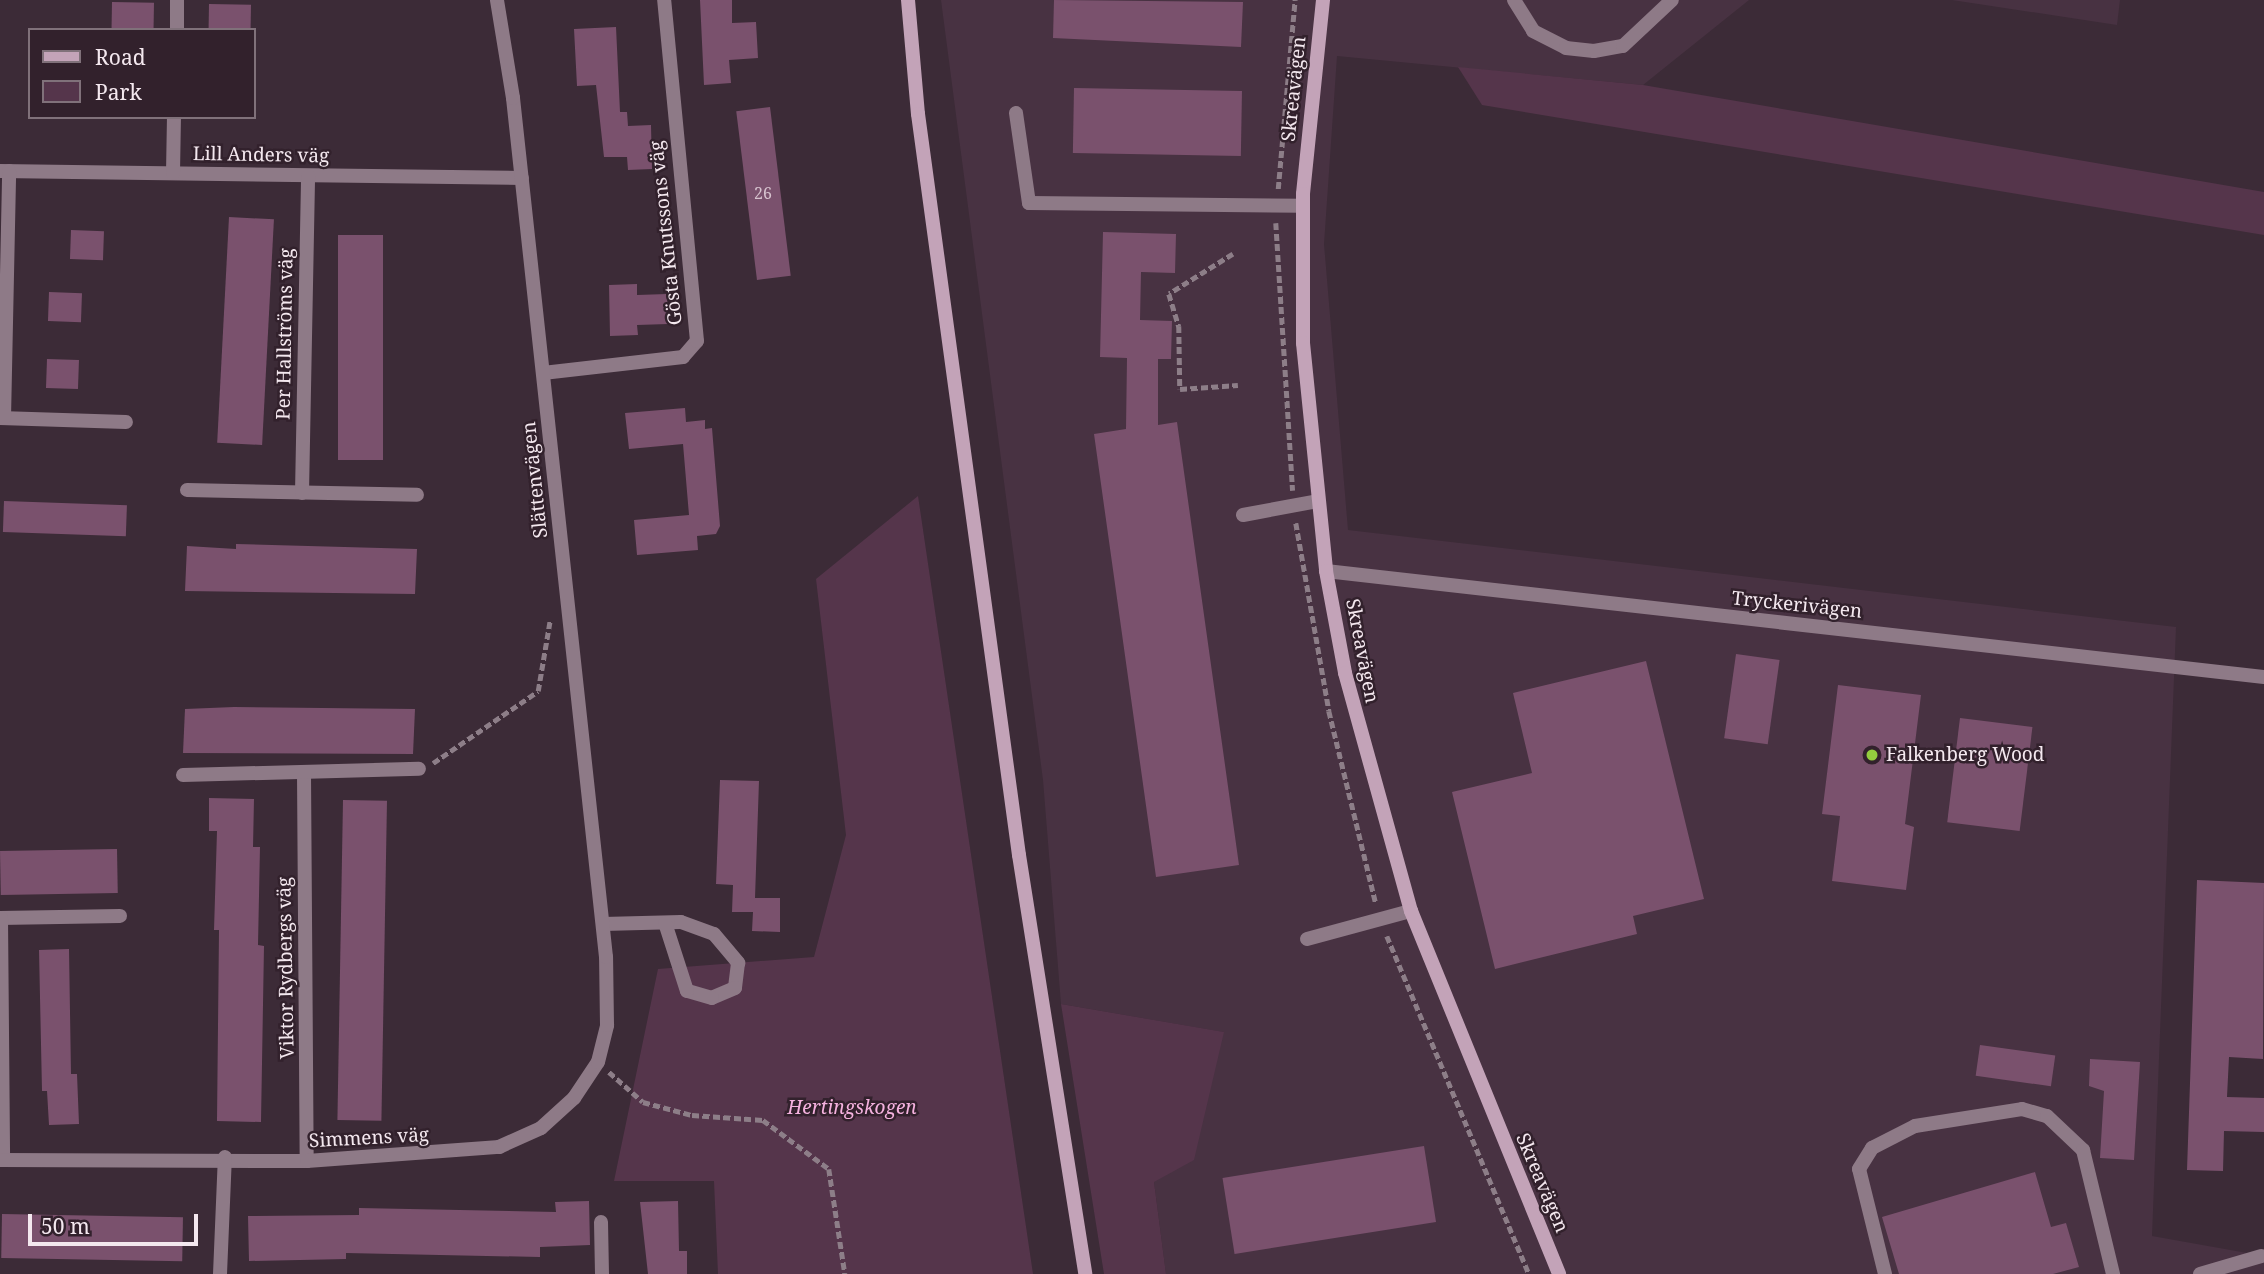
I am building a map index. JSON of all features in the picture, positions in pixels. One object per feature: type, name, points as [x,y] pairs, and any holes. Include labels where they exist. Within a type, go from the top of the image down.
[{"type":"street","points":[[177,0],[177,28]]},
{"type":"street","name":"Slättenvägen","points":[[496,0],[522,178],[607,957]]},
{"type":"street","name":"Gösta Knutssons väg","points":[[543,373],[683,357],[697,341],[664,0]]},
{"type":"street","points":[[908,0],[918,114],[1016,828],[1085,1274]]},
{"type":"street","name":"Skreavägen","points":[[1323,0],[1303,206],[1303,343],[1326,571],[1373,790],[1411,911],[1559,1274]]},
{"type":"street","points":[[1514,0],[1534,31],[1566,48],[1594,51],[1623,46],[1672,0]]},
{"type":"street","points":[[1016,113],[1029,203],[1303,206]]},
{"type":"street","points":[[173,173],[174,119]]},
{"type":"street","points":[[5,171],[2,418],[126,422]]},
{"type":"street","name":"Lill Anders väg","points":[[5,171],[522,178]]},
{"type":"street","name":"Per Hallströms väg","points":[[302,493],[307,176]]},
{"type":"street","points":[[187,491],[417,495]]},
{"type":"street","points":[[1243,515],[1318,501]]},
{"type":"street","name":"Tryckerivägen","points":[[1326,571],[2264,677]]},
{"type":"street","points":[[183,775],[419,769]]},
{"type":"street","name":"Viktor Rydbergs väg","points":[[304,774],[307,1161]]},
{"type":"street","points":[[1307,939],[1411,911]]},
{"type":"street","points":[[2,1160],[1,918],[120,916]]},
{"type":"street","points":[[603,924],[665,923],[714,934],[738,963],[735,989],[712,998],[688,991],[665,923]]},
{"type":"street","name":"Simmens väg","points":[[2,1160],[225,1157],[307,1161],[499,1147],[541,1128],[574,1098],[598,1062],[607,1025],[607,957]]},
{"type":"street","points":[[1885,1274],[1860,1169],[1872,1148],[1915,1126],[2022,1109],[2047,1116],[2083,1150],[2113,1274]]},
{"type":"street","points":[[220,1274],[225,1157]]},
{"type":"street","points":[[601,1222],[602,1274]]},
{"type":"street","points":[[2200,1274],[2261,1256]]},
{"type":"path","points":[[1233,254],[1169,294],[1179,326],[1180,389],[1238,385]]},
{"type":"path","points":[[419,769],[538,691],[551,613]]},
{"type":"path","points":[[598,1062],[643,1102],[692,1115],[763,1120],[829,1169],[845,1274]]},
{"type":"shaded area","points":[[941,0],[1749,0],[1643,85],[1337,56],[1324,244],[1348,530],[2176,627],[2152,1236],[2264,1256],[2264,1274],[1166,1274],[1154,1182],[1223,1032],[1061,1004],[1043,780]]},
{"type":"shaded area","points":[[1952,0],[2120,0],[2117,25]]},
{"type":"green space","points":[[1458,67],[1643,85],[2264,192],[2264,235],[1482,105]]},
{"type":"green space","name":"Hertingskogen","points":[[918,496],[1033,1274],[718,1274],[714,1181],[614,1181],[658,969],[814,957],[846,835],[816,579]]},
{"type":"green space","points":[[1061,1004],[1224,1032],[1194,1160],[1154,1182],[1166,1274],[1104,1274]]},
{"type":"building","points":[[700,0],[732,0],[732,23],[756,22],[758,58],[729,60],[731,83],[704,85]]},
{"type":"building","points":[[1054,0],[1243,2],[1241,47],[1053,38]]},
{"type":"building","points":[[112,2],[154,3],[154,28],[112,28]]},
{"type":"building","points":[[209,4],[251,5],[251,28],[209,28]]},
{"type":"building","points":[[616,27],[620,112],[627,112],[628,126],[651,125],[652,169],[628,170],[627,157],[604,157],[596,85],[577,86],[574,29]]},
{"type":"building","points":[[1074,88],[1242,91],[1241,156],[1073,153]]},
{"type":"building","points":[[770,107],[791,276],[757,280],[736,111]]},
{"type":"building","points":[[229,217],[274,219],[262,445],[217,443]]},
{"type":"building","points":[[71,230],[104,231],[103,260],[70,259]]},
{"type":"building","points":[[1103,232],[1176,234],[1175,273],[1141,272],[1140,320],[1172,321],[1171,359],[1158,359],[1158,425],[1177,422],[1239,865],[1156,877],[1094,434],[1126,429],[1127,358],[1100,357]]},
{"type":"building","points":[[338,235],[383,235],[383,460],[338,460]]},
{"type":"building","points":[[637,284],[637,295],[667,294],[668,324],[637,325],[638,335],[610,336],[609,285]]},
{"type":"building","points":[[49,292],[82,293],[81,322],[48,321]]},
{"type":"building","points":[[47,359],[79,360],[78,389],[46,388]]},
{"type":"building","points":[[685,408],[686,422],[705,420],[705,429],[712,428],[720,526],[716,534],[697,536],[698,550],[637,555],[634,520],[689,515],[683,444],[629,449],[625,413]]},
{"type":"building","points":[[4,501],[127,505],[126,536],[3,532]]},
{"type":"building","points":[[236,544],[417,549],[415,594],[185,591],[187,546],[236,549]]},
{"type":"building","points":[[1736,654],[1780,660],[1768,744],[1724,738]]},
{"type":"building","points":[[1646,661],[1704,899],[1633,916],[1637,934],[1495,969],[1452,792],[1532,773],[1513,693]]},
{"type":"building","name":"Falkenberg Wood","points":[[1838,685],[1921,695],[1905,824],[1914,827],[1906,890],[1832,881],[1840,816],[1822,814]]},
{"type":"building","points":[[185,709],[415,709],[413,754],[183,753]]},
{"type":"building","points":[[1960,718],[2032,727],[2020,831],[1947,822]]},
{"type":"building","points":[[720,780],[759,781],[755,898],[780,898],[780,932],[752,931],[753,912],[732,912],[733,885],[716,884]]},
{"type":"building","points":[[209,798],[254,799],[253,847],[260,847],[258,945],[264,946],[261,1122],[217,1121],[219,930],[214,930],[217,831],[209,831]]},
{"type":"building","points":[[343,800],[387,801],[381,1121],[337,1120]]},
{"type":"building","points":[[117,849],[118,893],[1,895],[0,851]]},
{"type":"building","points":[[2197,880],[2264,883],[2263,1059],[2229,1057],[2227,1097],[2264,1098],[2264,1132],[2224,1131],[2223,1171],[2187,1170]]},
{"type":"building","points":[[69,949],[71,1074],[77,1074],[79,1124],[49,1125],[47,1091],[42,1091],[39,950]]},
{"type":"building","points":[[1980,1045],[2055,1056],[2051,1086],[1976,1076]]},
{"type":"building","points":[[2090,1059],[2140,1062],[2134,1160],[2100,1158],[2104,1091],[2089,1086]]},
{"type":"building","points":[[1424,1146],[1436,1222],[1235,1254],[1223,1178]]},
{"type":"building","points":[[2035,1172],[2051,1227],[2066,1223],[2079,1267],[2053,1274],[1899,1274],[1882,1217]]},
{"type":"building","points":[[589,1201],[590,1245],[540,1247],[540,1257],[346,1253],[346,1259],[249,1261],[248,1216],[359,1215],[359,1208],[556,1212],[555,1202]]},
{"type":"building","points":[[678,1201],[679,1251],[687,1251],[687,1274],[648,1274],[640,1202]]},
{"type":"building","points":[[2,1214],[183,1217],[182,1261],[1,1258]]},
{"type":"place","name":"Falkenberg Wood","points":[[1872,755]]}]
